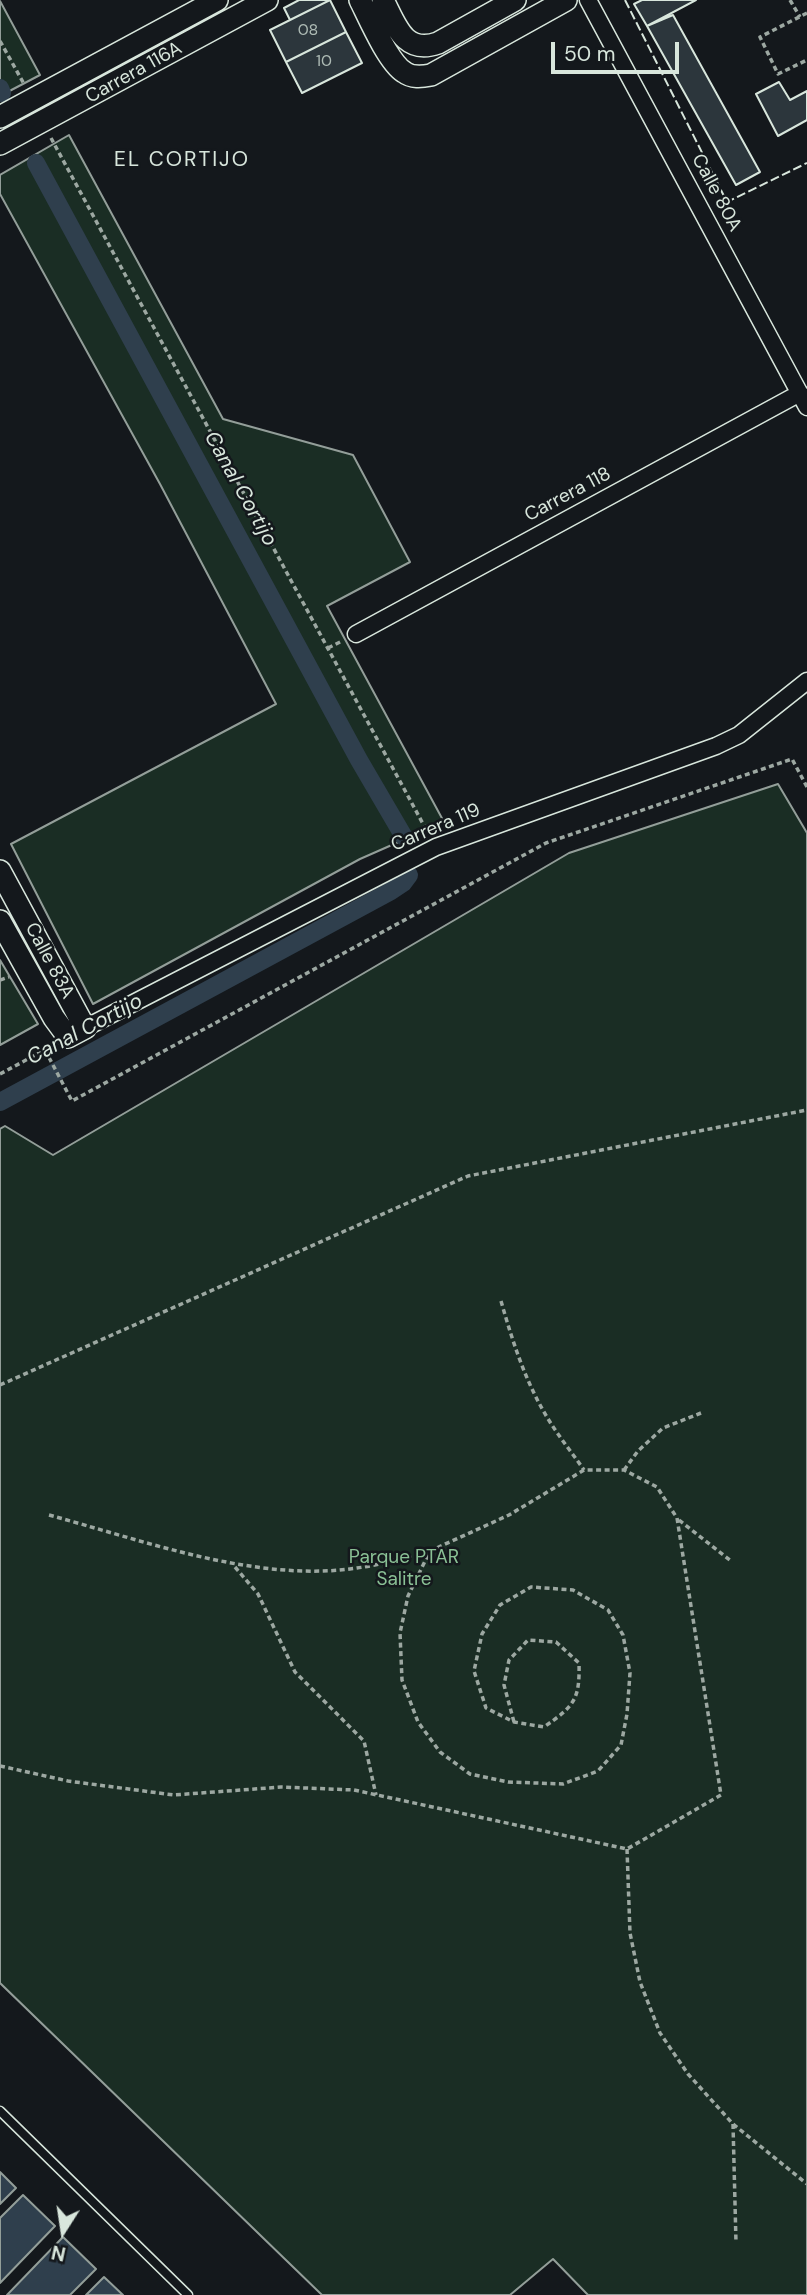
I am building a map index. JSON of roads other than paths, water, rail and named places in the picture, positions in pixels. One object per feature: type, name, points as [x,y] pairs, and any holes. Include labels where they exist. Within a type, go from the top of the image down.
[{"type":"street","name":"Carrera 116A","points":[[0,117],[217,0]]},
{"type":"street","name":"Carrera 116A","points":[[0,144],[267,0]]},
{"type":"street","points":[[360,0],[392,59],[403,72],[412,76],[431,75],[566,0]]},
{"type":"street","points":[[383,0],[405,38],[418,47],[438,43],[515,0]]},
{"type":"street","name":"Calle 80A","points":[[588,0],[803,400]]},
{"type":"street","name":"Carrera 118","points":[[356,634],[803,400]]},
{"type":"street","name":"Carrera 119","points":[[85,1028],[436,847],[716,746],[739,735],[807,681]]},
{"type":"street","name":"Calle 83A","points":[[0,871],[85,1028],[68,1037],[54,1018],[0,922]]},
{"type":"lane","points":[[0,2110],[188,2295]]},
{"type":"water","points":[[0,2172],[16,2188],[0,2204]]},
{"type":"water","points":[[23,2195],[55,2226],[0,2283],[0,2218]]},
{"type":"water","points":[[63,2237],[96,2269],[70,2295],[7,2295]]},
{"type":"water","points":[[104,2277],[123,2295],[86,2295]]},
{"type":"waterway","name":"Canal Cortijo","points":[[0,88],[2,93]]},
{"type":"waterway","name":"Canal Cortijo","points":[[36,163],[359,760],[404,837]]},
{"type":"waterway","name":"Canal Cortijo","points":[[0,1102],[391,891],[409,875]]},
{"type":"district","name":"EL CORTIJO","points":[[182,160]]},
{"type":"park label","name":"Parque PTAR Salitre","points":[[404,1569]]}]
